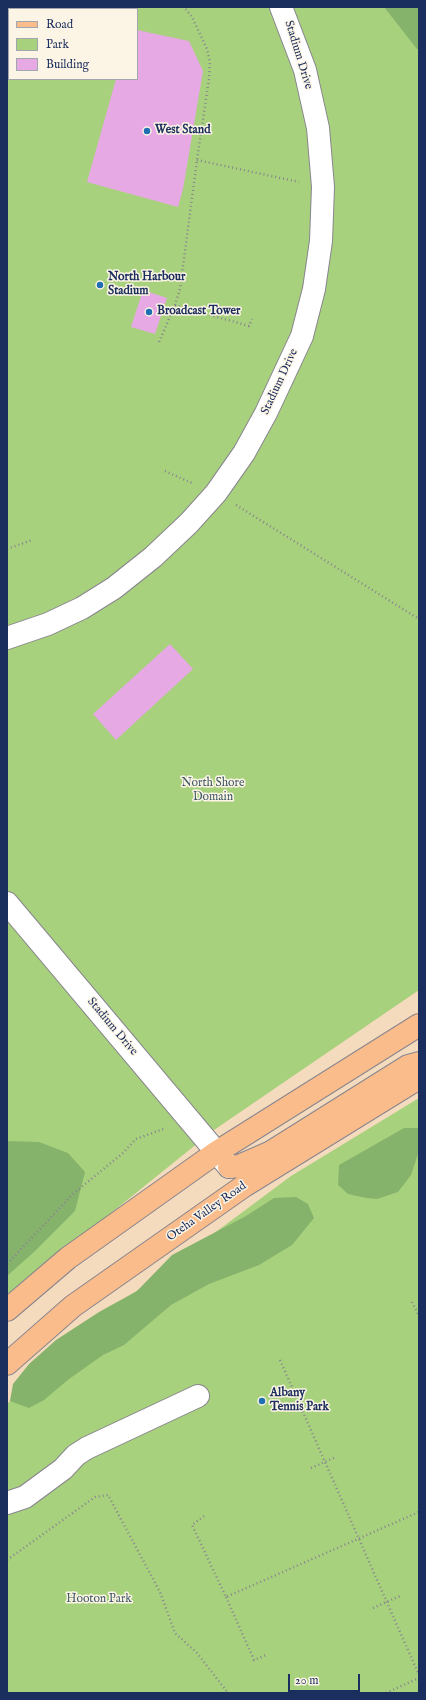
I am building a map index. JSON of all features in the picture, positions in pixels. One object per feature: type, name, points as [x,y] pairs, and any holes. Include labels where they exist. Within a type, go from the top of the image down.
[{"type":"main road","points":[[7,1310],[68,1258],[223,1159],[419,1025]]},
{"type":"main road","points":[[223,1159],[239,1166],[271,1152],[408,1066],[419,1063]]},
{"type":"main road","name":"Oteha Valley Road","points":[[7,1364],[73,1306],[244,1186],[419,1078]]},
{"type":"lane","name":"Stadium Drive","points":[[7,638],[48,624],[82,608],[114,588],[154,557],[189,523],[216,493],[244,453],[266,413],[302,336],[315,282],[321,241],[323,187],[318,128],[305,70],[282,7]]},
{"type":"lane","name":"Stadium Drive","points":[[7,903],[223,1159],[244,1186]]},
{"type":"lane","points":[[7,1503],[25,1497],[63,1469],[76,1455],[87,1448],[198,1396]]},
{"type":"path","points":[[159,342],[175,305],[180,288],[209,79],[210,62],[207,49],[192,17],[184,7]]},
{"type":"path","points":[[197,160],[323,187]]},
{"type":"path","points":[[175,305],[249,326],[252,319]]},
{"type":"path","points":[[165,471],[216,493],[419,619]]},
{"type":"path","points":[[7,549],[32,540]]},
{"type":"path","points":[[7,1264],[73,1194],[122,1153],[136,1139],[170,1126]]},
{"type":"path","points":[[412,1302],[419,1316]]},
{"type":"path","points":[[280,1360],[419,1676],[386,1693]]},
{"type":"path","points":[[311,1468],[336,1457]]},
{"type":"path","points":[[7,1560],[95,1497],[108,1495],[160,1592],[175,1633],[197,1653],[228,1693]]},
{"type":"path","points":[[226,1597],[419,1512]]},
{"type":"path","points":[[204,1516],[192,1525],[254,1660],[266,1655]]},
{"type":"path","points":[[373,1608],[400,1596]]},
{"type":"green space","name":"North Shore Domain","points":[[7,7],[419,7],[419,990],[214,1130],[7,1297]]},
{"type":"green space","points":[[384,7],[419,7],[419,50],[417,49]]},
{"type":"green space","name":"Albany Tennis Park","points":[[419,1098],[419,1693],[7,1693],[7,1404],[72,1339],[291,1176]]},
{"type":"green space","points":[[404,1128],[419,1128],[419,1151],[411,1175],[398,1192],[377,1199],[366,1198],[348,1194],[338,1185],[339,1165]]},
{"type":"green space","points":[[7,1141],[39,1142],[68,1153],[85,1172],[75,1211],[34,1252],[7,1276]]},
{"type":"green space","points":[[296,1197],[308,1204],[314,1218],[292,1245],[259,1265],[209,1284],[171,1305],[124,1345],[103,1355],[69,1379],[44,1400],[29,1408],[10,1401],[13,1384],[29,1364],[56,1340],[99,1312],[137,1291],[172,1255],[246,1216],[274,1198]]},
{"type":"building","name":"West Stand","points":[[138,30],[189,41],[203,71],[183,189],[178,207],[87,182],[116,80],[138,80]]},
{"type":"building","name":"Broadcast Tower","points":[[143,290],[167,298],[155,334],[131,327]]},
{"type":"building","points":[[170,644],[193,669],[116,740],[93,714]]},
{"type":"place","name":"West Stand","points":[[147,131]]},
{"type":"place","name":"North Harbour Stadium","points":[[100,285]]},
{"type":"place","name":"Broadcast Tower","points":[[149,312]]},
{"type":"place","name":"Albany Tennis Park","points":[[262,1401]]},
{"type":"park label","name":"Hooton Park","points":[[99,1600]]}]
